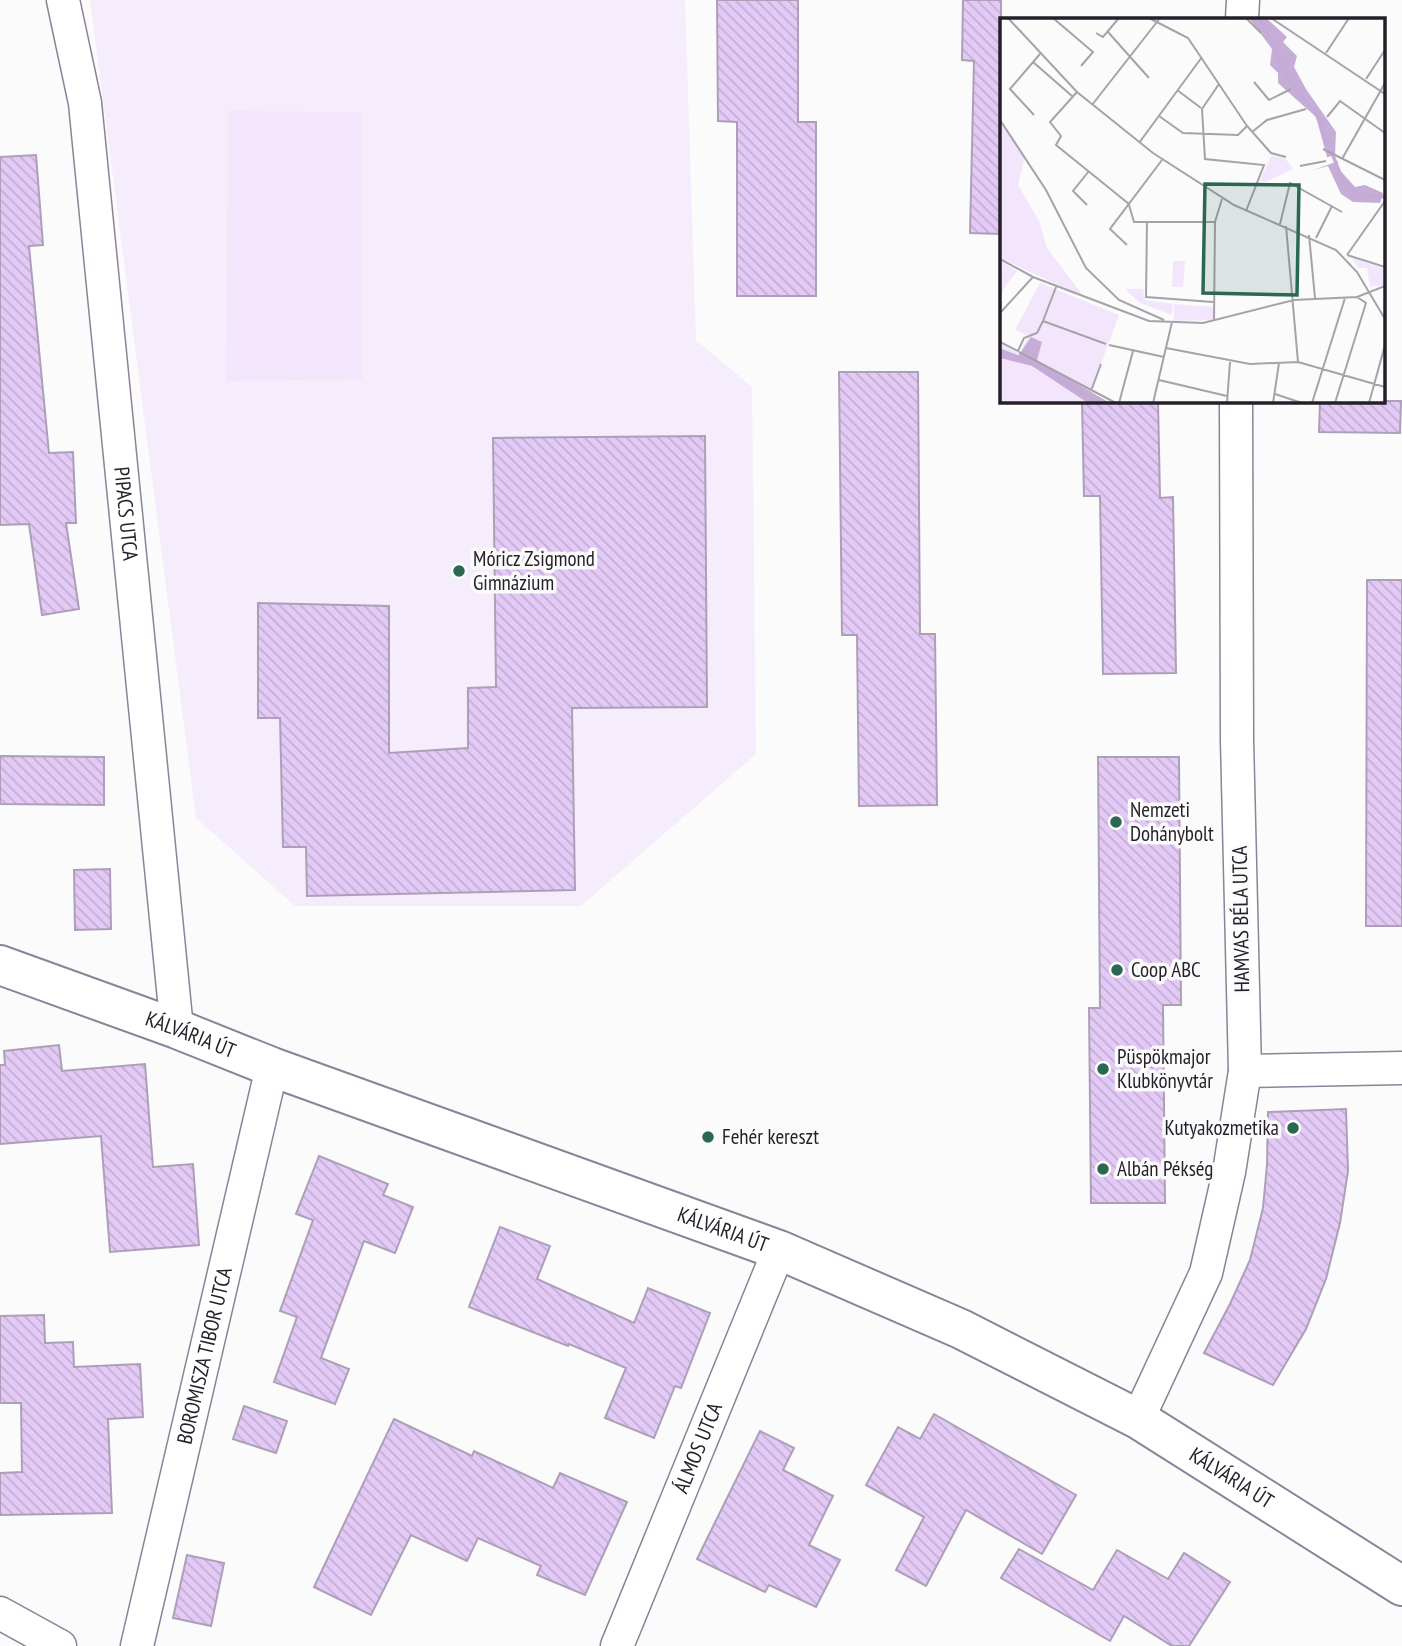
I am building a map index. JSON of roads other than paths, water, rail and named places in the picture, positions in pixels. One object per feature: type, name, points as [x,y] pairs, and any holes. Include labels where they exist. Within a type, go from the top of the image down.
[{"type":"street","name":"PIPACS UTCA","points":[[63,0],[85,103],[177,1029]]},
{"type":"street","points":[[1242,18],[1243,0]]},
{"type":"street","name":"HAMVAS BÉLA UTCA","points":[[1138,1419],[1206,1273],[1229,1172],[1245,1071],[1237,740],[1236,402]]},
{"type":"street","name":"KÁLVÁRIA ÚT","points":[[0,965],[177,1029],[272,1067],[779,1250],[961,1329],[1138,1419],[1402,1586]]},
{"type":"street","name":"BOROMISZA TIBOR UTCA","points":[[136,1646],[272,1067]]},
{"type":"street","points":[[1245,1071],[1402,1068]]},
{"type":"street","name":"ÁLMOS UTCA","points":[[617,1646],[779,1250]]},
{"type":"street","points":[[0,1613],[60,1646]]},
{"type":"place","name":"Móricz Zsigmond Gimnázium","points":[[459,571]]},
{"type":"place","name":"Nemzeti Dohánybolt","points":[[1116,822]]},
{"type":"place","name":"Coop ABC","points":[[1117,970]]},
{"type":"place","name":"Püspökmajor Klubkönyvtár","points":[[1103,1069]]},
{"type":"place","name":"Kutyakozmetika","points":[[1293,1128]]},
{"type":"place","name":"Fehér kereszt","points":[[708,1137]]},
{"type":"place","name":"Albán Pékség","points":[[1103,1169]]}]
